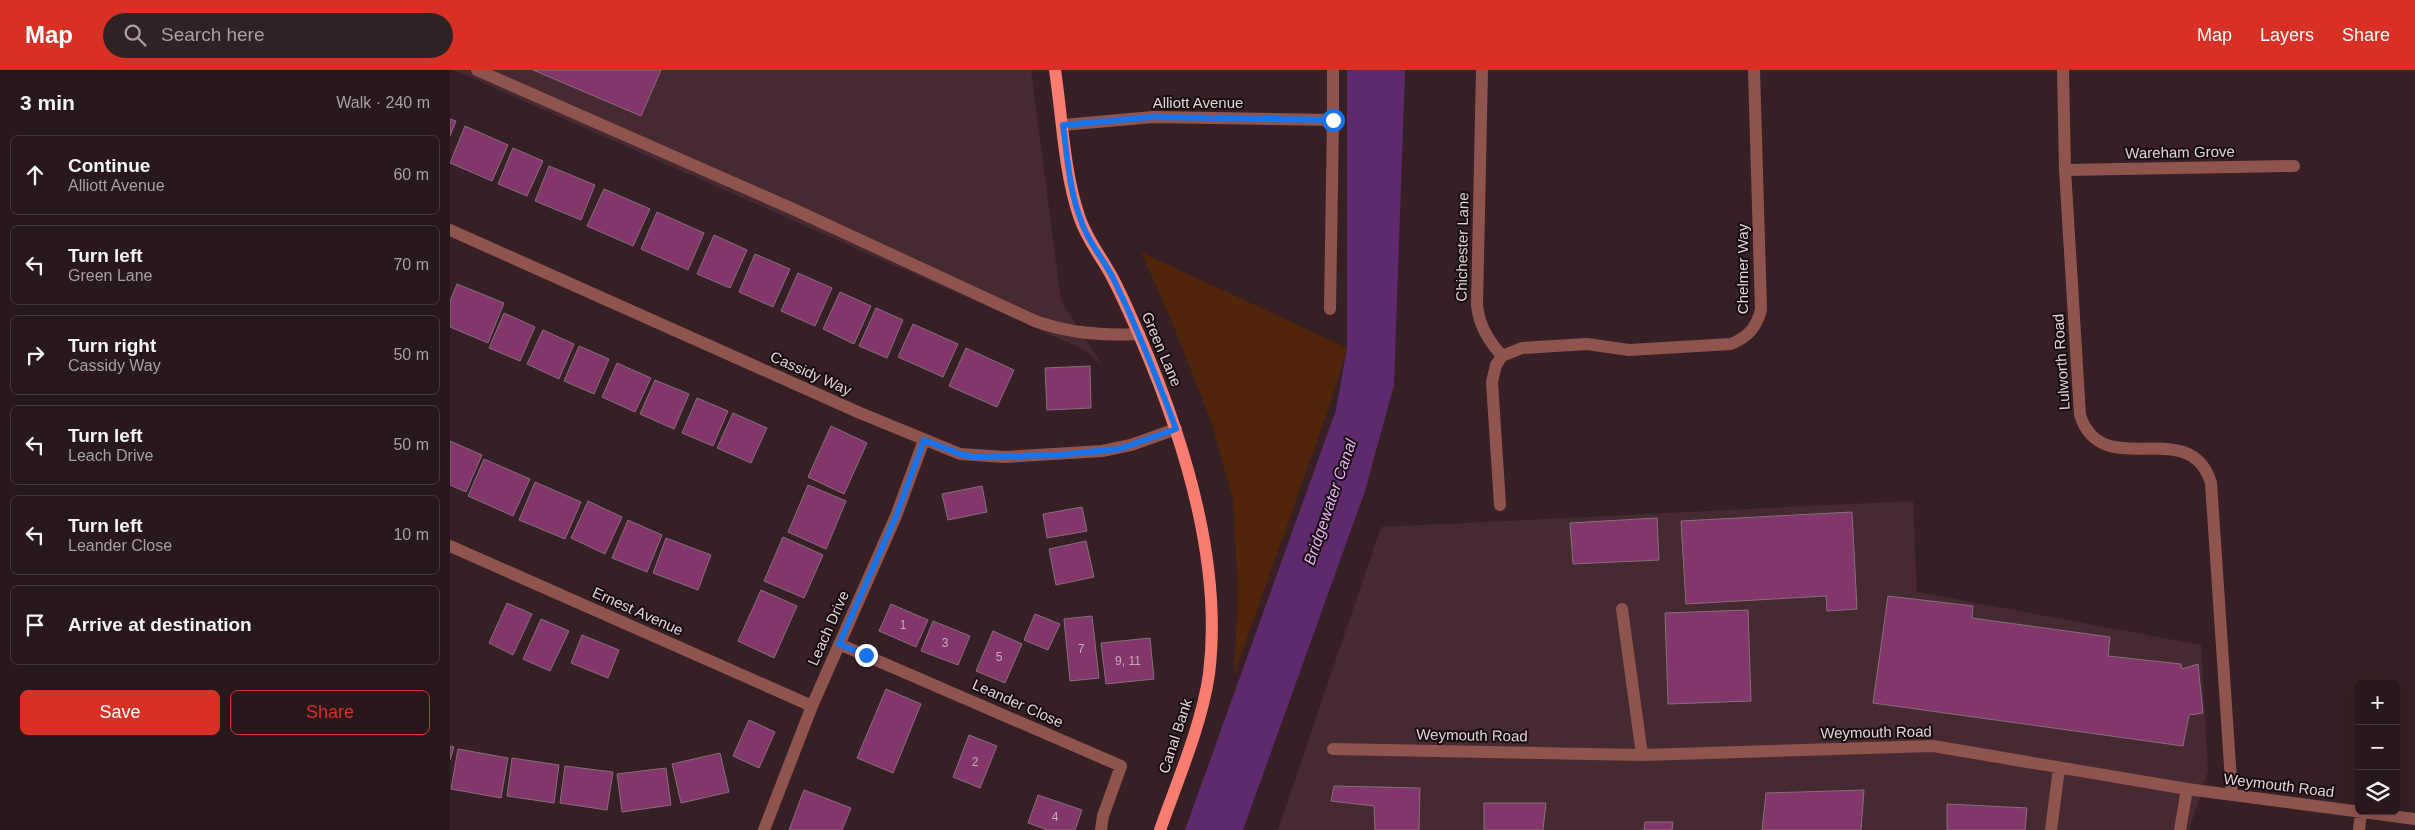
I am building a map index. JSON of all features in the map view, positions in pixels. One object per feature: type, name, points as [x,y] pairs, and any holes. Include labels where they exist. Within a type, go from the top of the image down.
[{"type":"main road","name":"Green Lane","points":[[1055,70],[1071,186],[1079,216],[1089,240],[1112,276],[1139,334],[1176,429],[1194,493],[1206,556],[1211,606],[1211,650]]},
{"type":"main road","name":"Canal Bank","points":[[1160,830],[1203,701],[1211,650]]},
{"type":"street","points":[[477,70],[793,209],[1035,321],[1059,330],[1114,335],[1139,334]]},
{"type":"street","points":[[1330,309],[1333,70]]},
{"type":"street","name":"Chichester Lane","points":[[1482,70],[1477,305],[1478,315],[1486,335],[1502,356]]},
{"type":"street","name":"Chelmer Way","points":[[1502,356],[1522,348],[1544,346],[1587,344],[1629,350],[1731,344],[1751,332],[1757,323],[1761,310],[1754,70]]},
{"type":"street","name":"Lulworth Road","points":[[2063,70],[2065,170],[2079,405],[2083,425],[2098,442],[2111,447],[2180,450],[2191,455],[2208,472],[2211,483],[2232,795]]},
{"type":"street","name":"Alliott Avenue","points":[[1063,125],[1153,117],[1333,120]]},
{"type":"street","name":"Wareham Grove","points":[[2065,170],[2294,166]]},
{"type":"street","name":"Cassidy Way","points":[[450,230],[924,440],[960,454],[974,457],[1049,456],[1119,449],[1176,429]]},
{"type":"street","points":[[1500,505],[1492,382],[1496,365],[1502,356]]},
{"type":"street","name":"Leach Drive","points":[[764,830],[812,706],[896,516],[924,440]]},
{"type":"street","name":"Ernest Avenue","points":[[450,546],[812,706]]},
{"type":"street","points":[[1622,609],[1642,755]]},
{"type":"street","name":"Leander Close","points":[[839,644],[1121,766],[1103,816],[1101,830]]},
{"type":"street","name":"Weymouth Road","points":[[1333,748],[1642,755],[1934,746],[2187,789],[2355,811]]},
{"type":"street","points":[[2051,830],[2059,768]]},
{"type":"street","points":[[2180,830],[2187,789]]},
{"type":"street","points":[[2359,830],[2361,815]]},
{"type":"street","name":"Weymouth Road","points":[[2388,815],[2415,818]]},
{"type":"shaded area","points":[[454,70],[1031,70],[1061,301],[1103,366],[1085,350]]},
{"type":"shaded area","points":[[1141,252],[1347,348],[1328,410],[1234,675],[1238,591],[1233,500],[1211,421],[1170,317]]},
{"type":"shaded area","points":[[1913,501],[1917,592],[2201,645],[2208,771],[2189,830],[1278,830],[1381,527]]},
{"type":"water","name":"Bridgewater Canal","points":[[1347,70],[1405,70],[1394,385],[1365,491],[1243,830],[1185,830],[1336,410],[1347,348]]},
{"type":"building","points":[[533,70],[661,70],[641,116]]},
{"type":"building","points":[[450,119],[456,121],[450,136]]},
{"type":"building","points":[[465,126],[508,145],[492,181],[450,163]]},
{"type":"building","points":[[513,148],[543,161],[527,196],[498,184]]},
{"type":"building","points":[[549,166],[595,185],[581,220],[535,201]]},
{"type":"building","points":[[604,189],[650,209],[633,246],[587,226]]},
{"type":"building","points":[[657,212],[704,233],[688,270],[641,249]]},
{"type":"building","points":[[714,235],[747,250],[730,288],[697,274]]},
{"type":"building","points":[[755,254],[790,269],[773,307],[739,292]]},
{"type":"building","points":[[798,273],[832,288],[815,326],[781,311]]},
{"type":"building","points":[[457,284],[504,303],[488,343],[450,327],[450,301]]},
{"type":"building","points":[[840,292],[871,306],[854,344],[823,329]]},
{"type":"building","points":[[876,308],[903,320],[887,358],[859,346]]},
{"type":"building","points":[[504,313],[535,327],[520,361],[489,348]]},
{"type":"building","points":[[913,324],[958,344],[943,377],[898,357]]},
{"type":"building","points":[[543,330],[574,344],[559,379],[527,364]]},
{"type":"building","points":[[579,346],[609,359],[594,394],[564,381]]},
{"type":"building","points":[[966,348],[1014,370],[997,407],[949,386]]},
{"type":"building","points":[[617,363],[651,378],[635,412],[602,397]]},
{"type":"building","points":[[1090,366],[1091,408],[1047,410],[1045,368]]},
{"type":"building","points":[[655,380],[689,394],[674,429],[640,414]]},
{"type":"building","points":[[697,398],[728,411],[713,446],[682,433]]},
{"type":"building","points":[[733,413],[767,428],[751,463],[717,448]]},
{"type":"building","points":[[831,426],[867,443],[844,494],[808,477]]},
{"type":"building","points":[[450,441],[482,455],[466,492],[450,485]]},
{"type":"building","points":[[484,459],[530,479],[513,516],[468,496]]},
{"type":"building","points":[[535,482],[581,502],[565,539],[519,520]]},
{"type":"building","points":[[808,485],[846,501],[826,549],[788,532]]},
{"type":"building","points":[[982,486],[987,512],[948,520],[942,494]]},
{"type":"building","points":[[588,501],[622,517],[605,554],[571,538]]},
{"type":"building","points":[[1082,507],[1087,531],[1047,538],[1043,514]]},
{"type":"building","points":[[1852,512],[1857,609],[1827,611],[1826,596],[1686,604],[1681,521]]},
{"type":"building","points":[[1657,518],[1659,560],[1573,564],[1570,523]]},
{"type":"building","points":[[628,520],[662,535],[647,572],[612,558]]},
{"type":"building","points":[[783,537],[823,555],[804,598],[764,581]]},
{"type":"building","points":[[666,538],[711,555],[698,590],[653,573]]},
{"type":"building","points":[[1086,541],[1094,577],[1056,585],[1049,549]]},
{"type":"building","points":[[761,590],[797,606],[774,658],[738,641]]},
{"type":"building","points":[[1888,596],[1973,606],[1972,618],[2110,637],[2108,656],[2181,664],[2182,669],[2198,664],[2203,713],[2189,715],[2183,746],[1873,703]]},
{"type":"building","points":[[507,603],[532,614],[513,655],[489,643]]},
{"type":"building","points":[[891,604],[928,620],[916,647],[879,631]]},
{"type":"building","points":[[1748,610],[1751,701],[1668,704],[1665,613]]},
{"type":"building","points":[[1035,614],[1060,624],[1048,650],[1024,640]]},
{"type":"building","points":[[1092,616],[1099,678],[1070,681],[1064,619]]},
{"type":"building","points":[[541,619],[569,631],[550,671],[523,659]]},
{"type":"building","points":[[933,621],[970,636],[958,665],[921,651]]},
{"type":"building","points":[[993,631],[1022,644],[1005,683],[976,671]]},
{"type":"building","points":[[582,635],[619,650],[608,678],[571,663]]},
{"type":"building","points":[[1150,638],[1154,679],[1106,684],[1101,643]]},
{"type":"building","points":[[886,689],[921,704],[893,773],[857,758]]},
{"type":"building","points":[[749,720],[775,732],[759,768],[733,756]]},
{"type":"building","points":[[969,735],[997,746],[980,788],[953,777]]},
{"type":"building","points":[[450,746],[454,747],[450,760]]},
{"type":"building","points":[[458,749],[508,758],[501,798],[451,789]]},
{"type":"building","points":[[720,753],[729,792],[681,803],[672,764]]},
{"type":"building","points":[[512,758],[559,765],[554,803],[507,796]]},
{"type":"building","points":[[565,766],[613,772],[607,810],[560,803]]},
{"type":"building","points":[[666,768],[671,805],[622,812],[617,774]]},
{"type":"building","points":[[1334,786],[1420,788],[1419,830],[1375,830],[1374,806],[1331,801]]},
{"type":"building","points":[[804,790],[851,808],[842,830],[789,830]]},
{"type":"building","points":[[1864,790],[1861,830],[1762,830],[1766,793]]},
{"type":"building","points":[[1038,795],[1082,810],[1075,830],[1048,830],[1028,823]]},
{"type":"building","points":[[1484,803],[1546,803],[1543,830],[1484,830]]},
{"type":"building","points":[[1947,804],[2027,808],[2025,830],[1947,830]]},
{"type":"building","points":[[1645,822],[1673,822],[1672,830],[1644,830]]},
{"type":"route","points":[[866,655],[839,644],[896,516],[924,440],[960,454],[974,457],[1058,455],[1119,449],[1176,429],[1139,334],[1112,276],[1089,240],[1079,216],[1071,186],[1063,125],[1153,117],[1333,120]]}]
